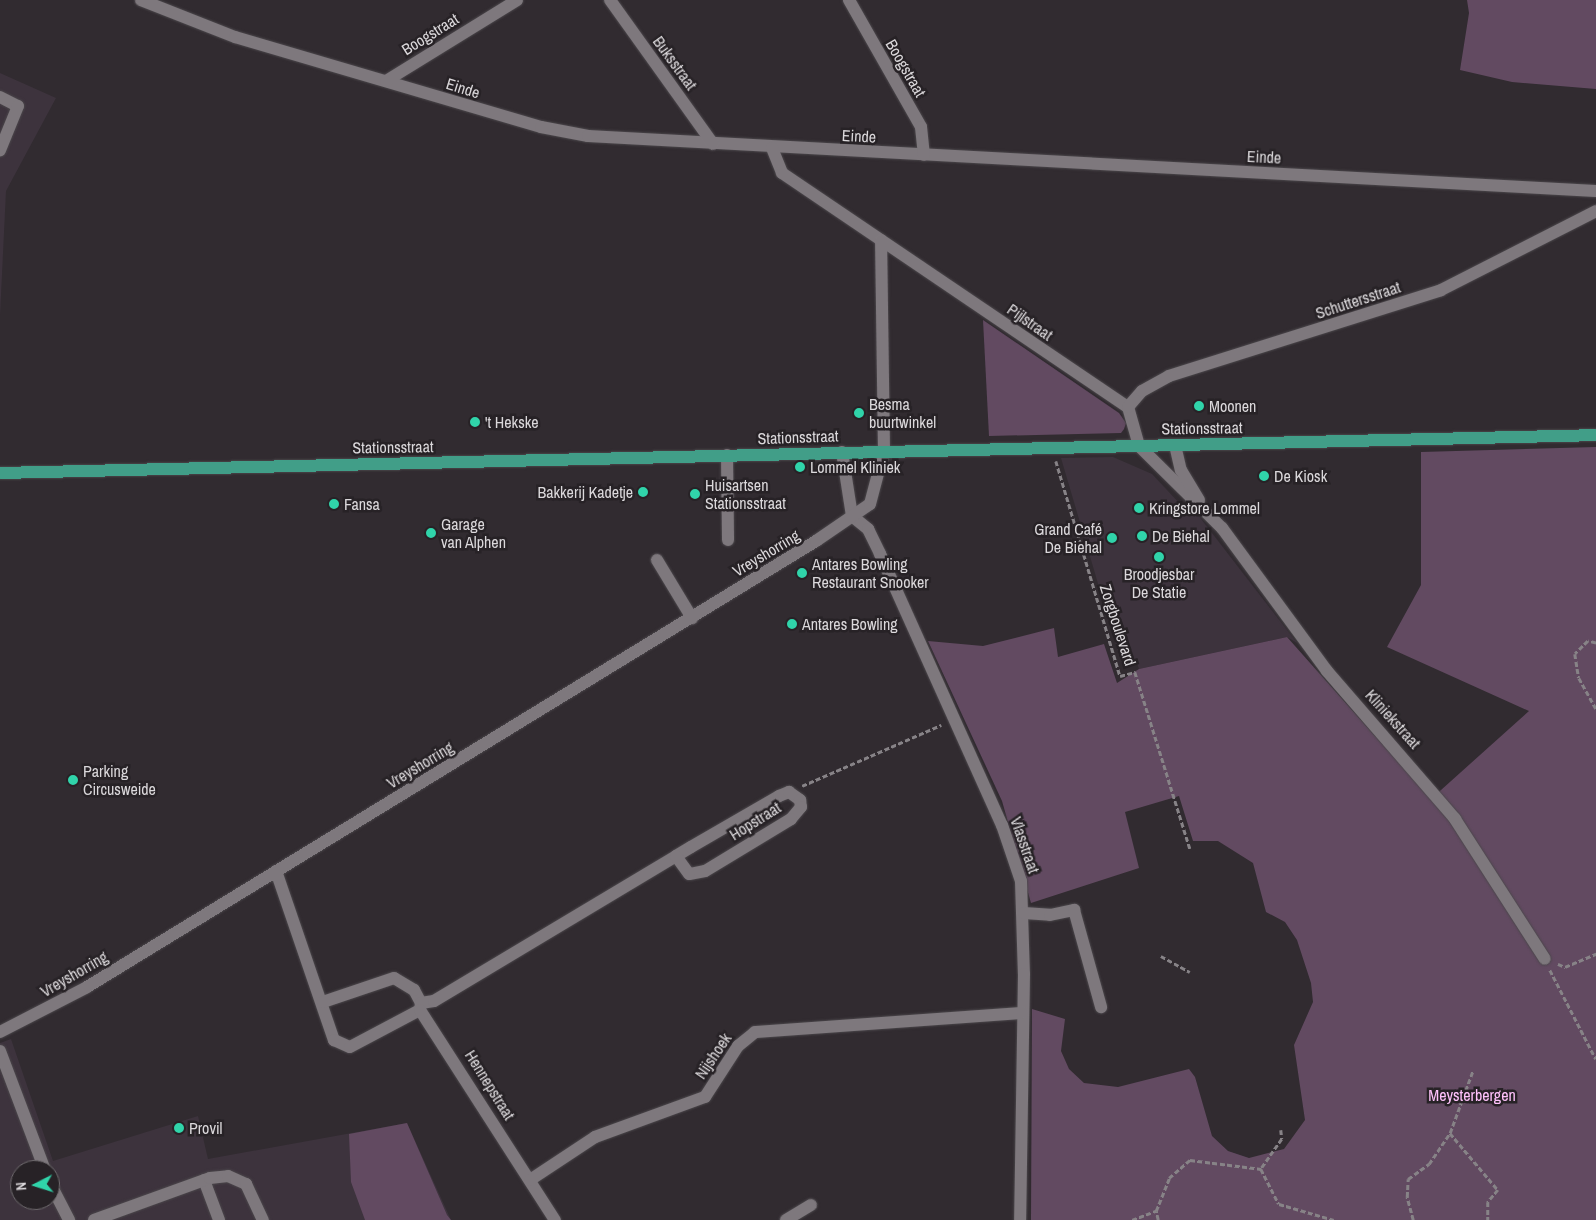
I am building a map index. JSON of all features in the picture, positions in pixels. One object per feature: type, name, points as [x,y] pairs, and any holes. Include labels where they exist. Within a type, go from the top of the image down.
[{"type":"main road","name":"Stationsstraat","points":[[0,473],[1596,435]]},
{"type":"street","name":"Einde","points":[[141,0],[234,38],[541,127],[588,136],[772,148],[1596,192]]},
{"type":"street","name":"Boogstraat","points":[[386,82],[517,0]]},
{"type":"street","name":"Buksstraat","points":[[610,0],[713,144]]},
{"type":"street","name":"Boogstraat","points":[[849,0],[922,127],[924,155]]},
{"type":"street","points":[[0,97],[18,106],[0,150]]},
{"type":"street","name":"Pijlstraat","points":[[772,148],[782,172],[1128,408]]},
{"type":"street","name":"Schuttersstraat","points":[[1128,408],[1142,390],[1169,376],[1441,290],[1596,211]]},
{"type":"street","points":[[881,240],[884,451]]},
{"type":"street","points":[[1128,408],[1139,446]]},
{"type":"street","name":"Kliniekstraat","points":[[1175,445],[1181,470],[1205,509],[1327,670],[1455,820],[1545,960]]},
{"type":"street","name":"Kliniekstraat","points":[[1139,446],[1153,465],[1205,509]]},
{"type":"street","name":"Vreyshorring","points":[[0,1032],[86,987],[692,618],[852,516],[870,504],[884,451]]},
{"type":"street","points":[[842,452],[852,516]]},
{"type":"street","points":[[727,455],[728,540]]},
{"type":"street","name":"Vlasstraat","points":[[852,516],[868,529],[880,554],[1002,825],[1021,881],[1024,913],[1020,1220]]},
{"type":"street","points":[[657,560],[692,618]]},
{"type":"street","name":"Hopstraat","points":[[421,1006],[676,856],[789,792],[800,800],[796,814],[705,872],[689,874],[676,856]]},
{"type":"street","points":[[276,871],[324,1002],[334,1040],[350,1047],[421,1006]]},
{"type":"street","points":[[1024,913],[1050,915],[1074,910],[1101,1007]]},
{"type":"street","name":"Hennepstraat","points":[[324,1002],[394,978],[414,990],[421,1006],[530,1180]]},
{"type":"street","name":"Nijshoek","points":[[530,1180],[595,1137],[706,1097],[738,1046],[756,1032],[1022,1013]]},
{"type":"street","points":[[0,1051],[4,1077],[41,1160]]},
{"type":"street","points":[[99,1219],[204,1180],[228,1176],[240,1180],[250,1190],[263,1220]]},
{"type":"street","points":[[204,1180],[220,1220]]},
{"type":"street","points":[[530,1180],[555,1220]]},
{"type":"street","points":[[60,1202],[69,1220]]},
{"type":"street","points":[[786,1220],[811,1205]]},
{"type":"path","name":"Zorgboulevard","points":[[1052,448],[1120,676],[1135,672],[1190,850]]},
{"type":"path","points":[[1596,643],[1588,641],[1575,654],[1578,678],[1596,709]]},
{"type":"path","points":[[789,792],[954,719]]},
{"type":"path","points":[[1545,960],[1565,967],[1596,954]]},
{"type":"path","points":[[1161,956],[1190,972]]},
{"type":"path","points":[[1545,960],[1596,1059]]},
{"type":"path","points":[[1413,1220],[1407,1197],[1408,1179],[1429,1164],[1450,1133],[1473,1070]]},
{"type":"path","points":[[1261,1169],[1282,1139],[1281,1130]]},
{"type":"path","points":[[1450,1133],[1498,1190],[1488,1202],[1488,1220]]},
{"type":"path","points":[[1158,1220],[1156,1211],[1169,1178],[1190,1160],[1261,1169]]},
{"type":"path","points":[[1261,1169],[1279,1204],[1334,1220]]},
{"type":"path","points":[[1132,1220],[1156,1211]]},
{"type":"shaded area","points":[[0,73],[56,98],[6,191],[0,316]]},
{"type":"shaded area","points":[[1113,457],[1152,474],[1181,505],[1198,515],[1297,643],[1287,637],[1139,669],[1136,660],[1122,665],[1061,458]]},
{"type":"shaded area","name":"Provil","points":[[11,1039],[53,1160],[10,1160],[10,1210],[60,1210],[60,1160],[56,1160],[198,1116],[208,1159],[407,1123],[451,1220],[0,1220],[0,1043]]},
{"type":"green space","points":[[1467,0],[1596,0],[1596,89],[1512,82],[1460,70],[1469,13]]},
{"type":"green space","points":[[983,320],[1119,413],[1126,423],[1121,433],[989,436]]},
{"type":"green space","name":"Meysterbergen","points":[[1596,447],[1596,1220],[1031,1220],[1032,1009],[1065,1019],[1061,1051],[1069,1069],[1084,1083],[1118,1087],[1189,1069],[1195,1077],[1212,1136],[1228,1151],[1249,1158],[1284,1149],[1305,1120],[1294,1045],[1313,1002],[1311,983],[1297,940],[1285,922],[1266,912],[1253,863],[1218,841],[1193,841],[1179,796],[1125,812],[1139,868],[1031,903],[1002,801],[928,641],[983,646],[1054,628],[1058,657],[1104,644],[1117,683],[1139,669],[1287,637],[1431,799],[1529,711],[1387,647],[1421,585],[1421,452]]},
{"type":"green space","points":[[407,1123],[447,1215],[451,1220],[365,1220],[351,1182],[349,1134]]},
{"type":"place","name":"Moonen","points":[[1199,406]]},
{"type":"place","name":"Besma buurtwinkel","points":[[859,413]]},
{"type":"place","name":"'t Hekske","points":[[475,422]]},
{"type":"place","name":"Lommel Kliniek","points":[[800,467]]},
{"type":"place","name":"De Kiosk","points":[[1264,476]]},
{"type":"place","name":"Bakkerij Kadetje","points":[[643,492]]},
{"type":"place","name":"Huisartsen Stationsstraat","points":[[695,494]]},
{"type":"place","name":"Fansa","points":[[334,504]]},
{"type":"place","name":"Kringstore Lommel","points":[[1139,508]]},
{"type":"place","name":"Garage van Alphen","points":[[431,533]]},
{"type":"place","name":"De Biehal","points":[[1142,536]]},
{"type":"place","name":"Grand Café De Biehal","points":[[1112,538]]},
{"type":"place","name":"Broodjesbar De Statie","points":[[1159,557]]},
{"type":"place","name":"Antares Bowling Restaurant Snooker","points":[[802,573]]},
{"type":"place","name":"Antares Bowling","points":[[792,624]]},
{"type":"place","name":"Parking Circusweide","points":[[73,780]]},
{"type":"place","name":"Provil","points":[[179,1128]]}]
